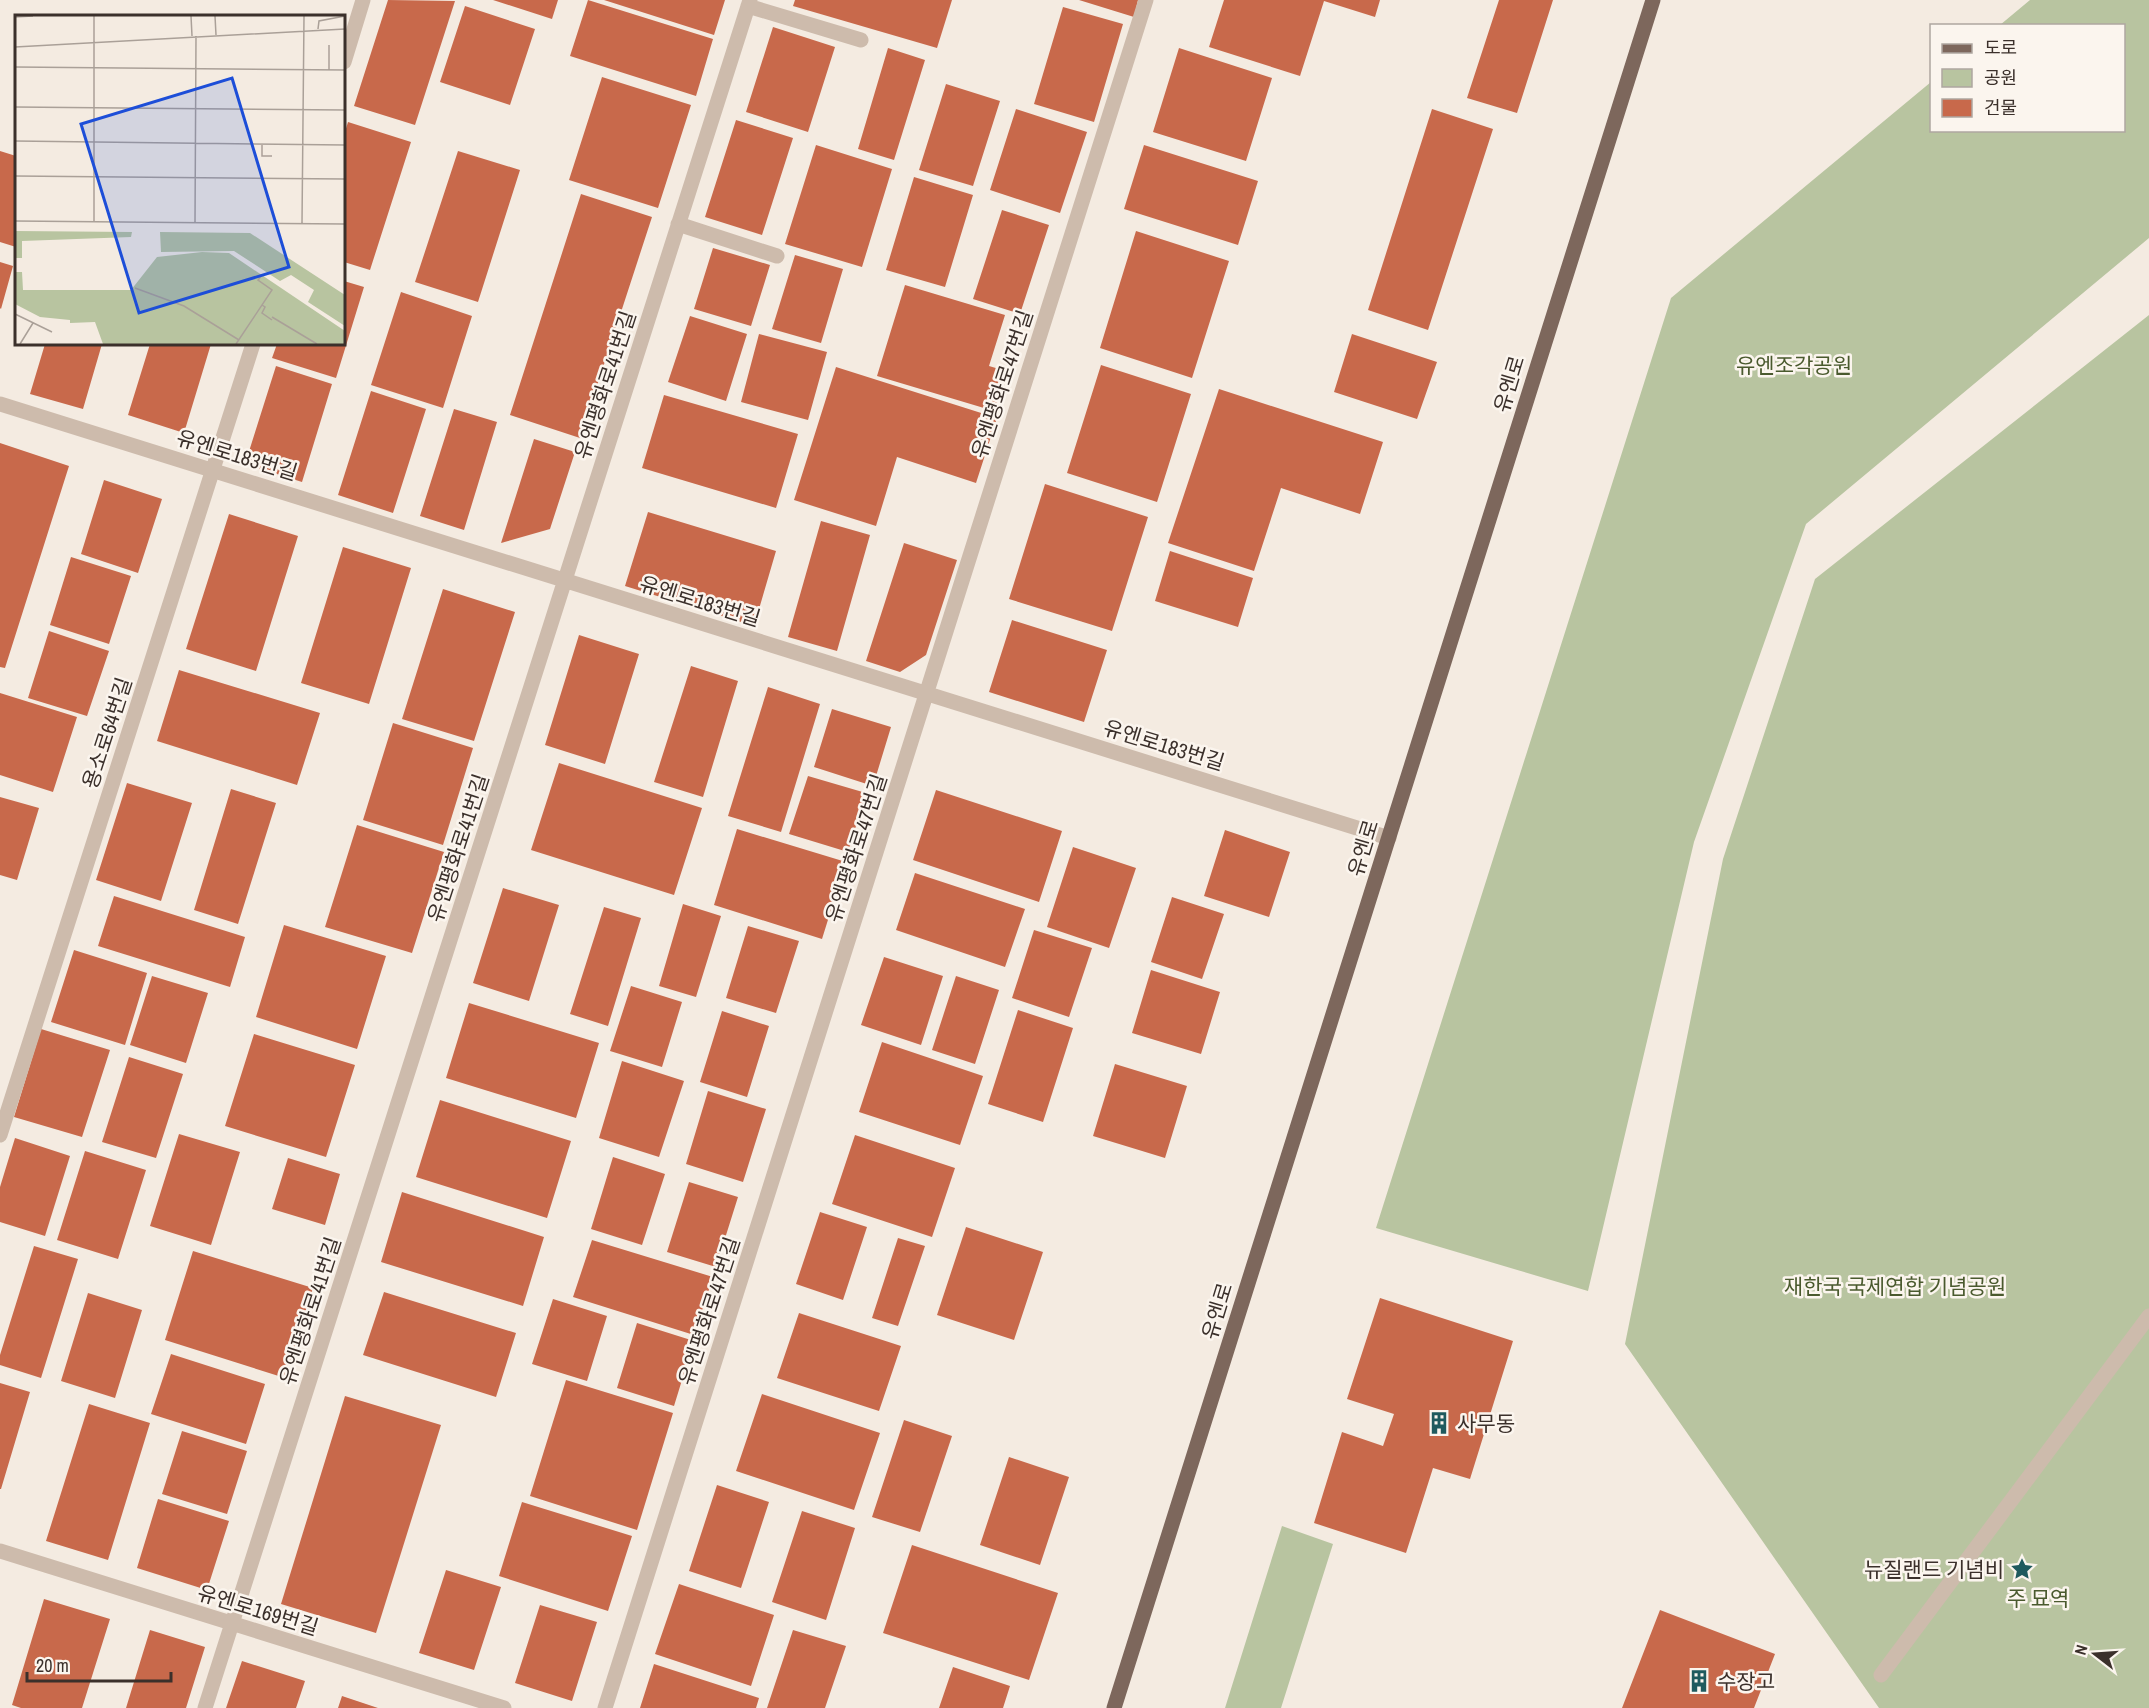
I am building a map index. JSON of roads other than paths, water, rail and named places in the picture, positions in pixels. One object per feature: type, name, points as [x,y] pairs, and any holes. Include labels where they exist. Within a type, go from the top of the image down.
[{"type":"main road","name":"유엔로","points":[[1114,1708],[1653,0]]},
{"type":"street","points":[[345,59],[363,0]]},
{"type":"street","name":"유엔평화로47번길","points":[[605,1708],[1146,0]]},
{"type":"street","points":[[749,3],[861,40]]},
{"type":"street","name":"유엔평화로41번길","points":[[205,1708],[749,3]]},
{"type":"street","points":[[678,224],[777,256]]},
{"type":"street","name":"용소로64번길","points":[[0,1135],[254,345]]},
{"type":"street","name":"유엔로183번길","points":[[0,404],[1389,838]]},
{"type":"street","points":[[1881,1675],[2149,1316]]},
{"type":"street","name":"유엔로169번길","points":[[0,1551],[504,1708]]},
{"type":"place","name":"사무동","points":[[1439,1423]]},
{"type":"place","name":"뉴질랜드 기념비","points":[[2022,1569]]},
{"type":"place","name":"수장고","points":[[1699,1681]]},
{"type":"park label","name":"유엔조각공원","points":[[1794,365]]},
{"type":"park label","name":"재한국 국제연합 기념공원","points":[[1895,1286]]},
{"type":"park label","name":"주 묘역","points":[[2038,1598]]}]
